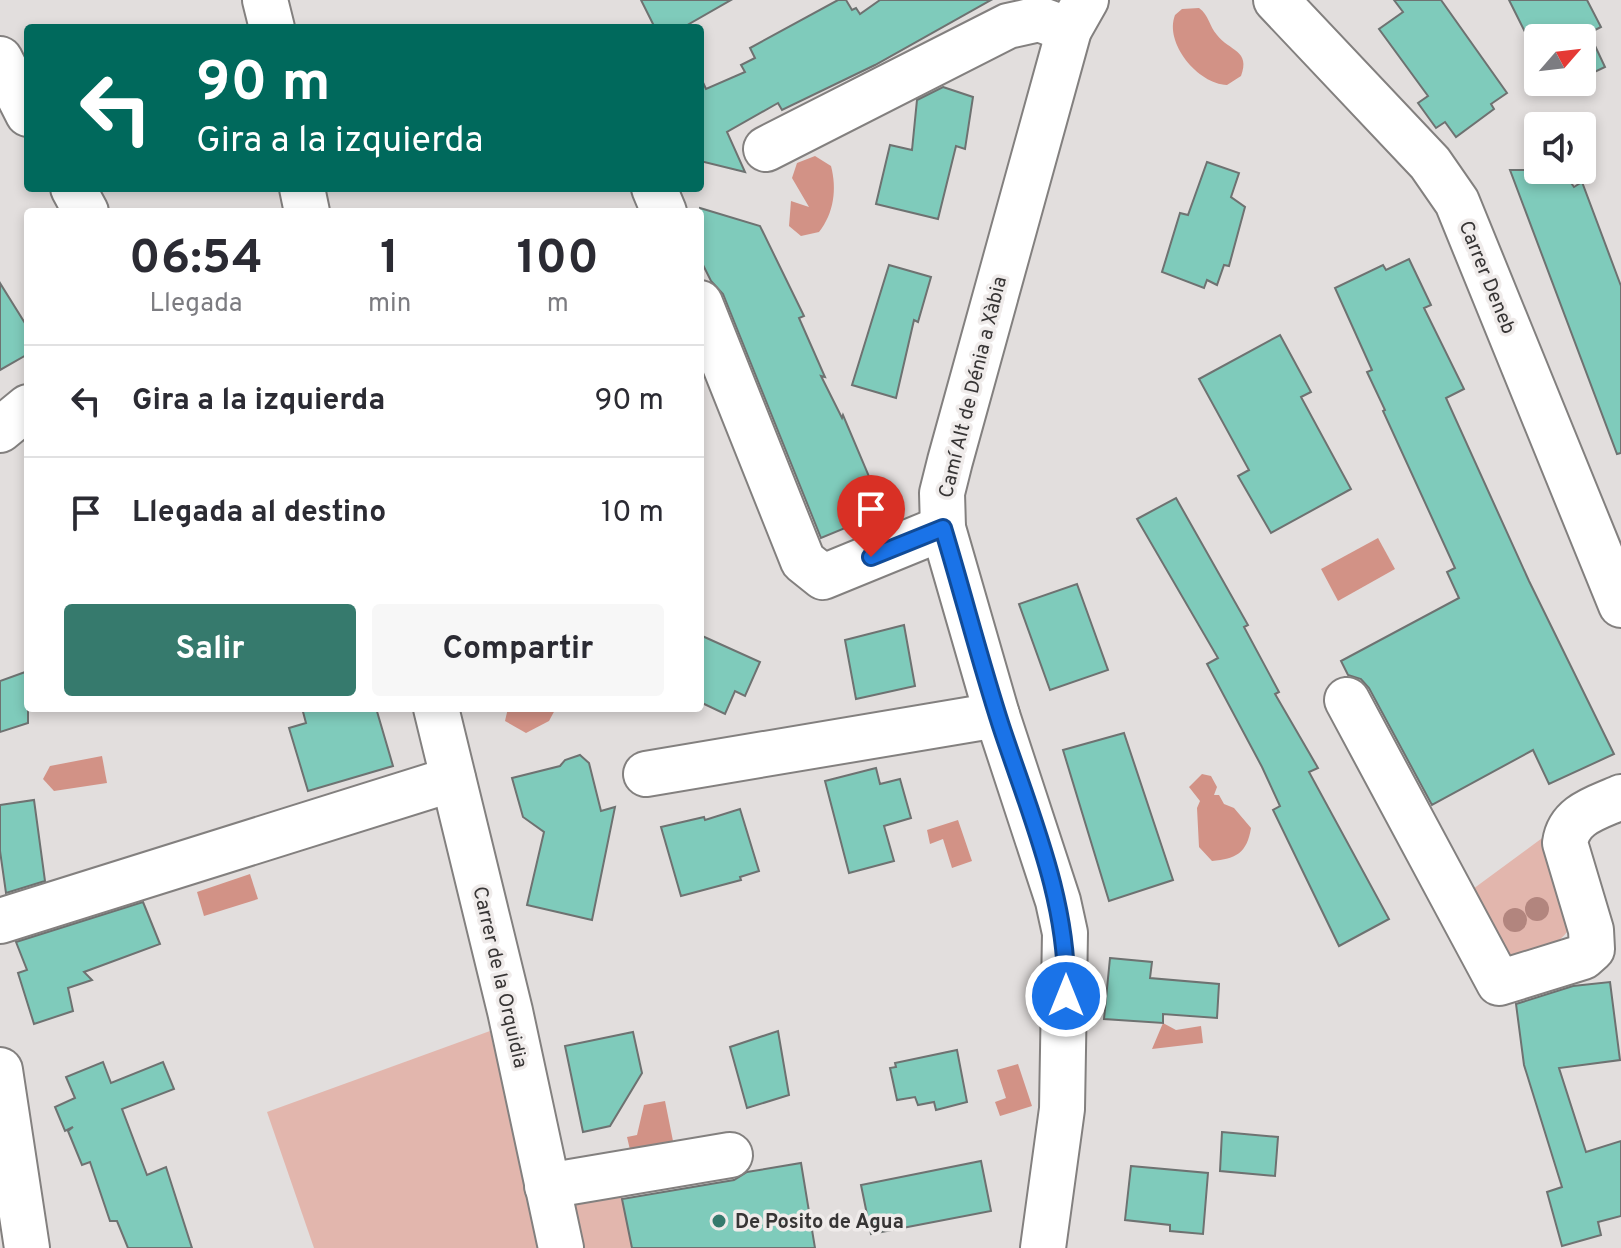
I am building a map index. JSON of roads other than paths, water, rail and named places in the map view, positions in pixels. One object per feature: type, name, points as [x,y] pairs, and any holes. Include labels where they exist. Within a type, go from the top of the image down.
[{"type":"street","points":[[265,0],[271,24]]},
{"type":"street","name":"Carrer Deneb","points":[[1276,0],[1430,163],[1457,202],[1621,605]]},
{"type":"street","points":[[766,149],[1008,26],[1078,15]]},
{"type":"street","name":"Camí Alt de Dénia a Xàbia","points":[[1043,1248],[1062,1109],[1065,933],[1058,901],[997,715],[943,528],[942,493],[1078,15]]},
{"type":"street","points":[[0,59],[24,106]]},
{"type":"street","points":[[704,313],[803,561],[812,571],[823,577],[943,528]]},
{"type":"street","points":[[0,430],[24,410]]},
{"type":"street","points":[[1347,700],[1499,983],[1583,957],[1592,949],[1591,930],[1565,843],[1567,829],[1574,819],[1621,797]]},
{"type":"street","name":"Carrer de la Orquidia","points":[[437,712],[510,1011],[561,1248]]},
{"type":"street","points":[[646,774],[997,715]]},
{"type":"street","points":[[0,921],[453,779]]},
{"type":"street","points":[[0,1070],[27,1248]]},
{"type":"street","points":[[547,1186],[730,1155]]},
{"type":"place","name":"De Posito de Agua","points":[[719,1221]]}]
